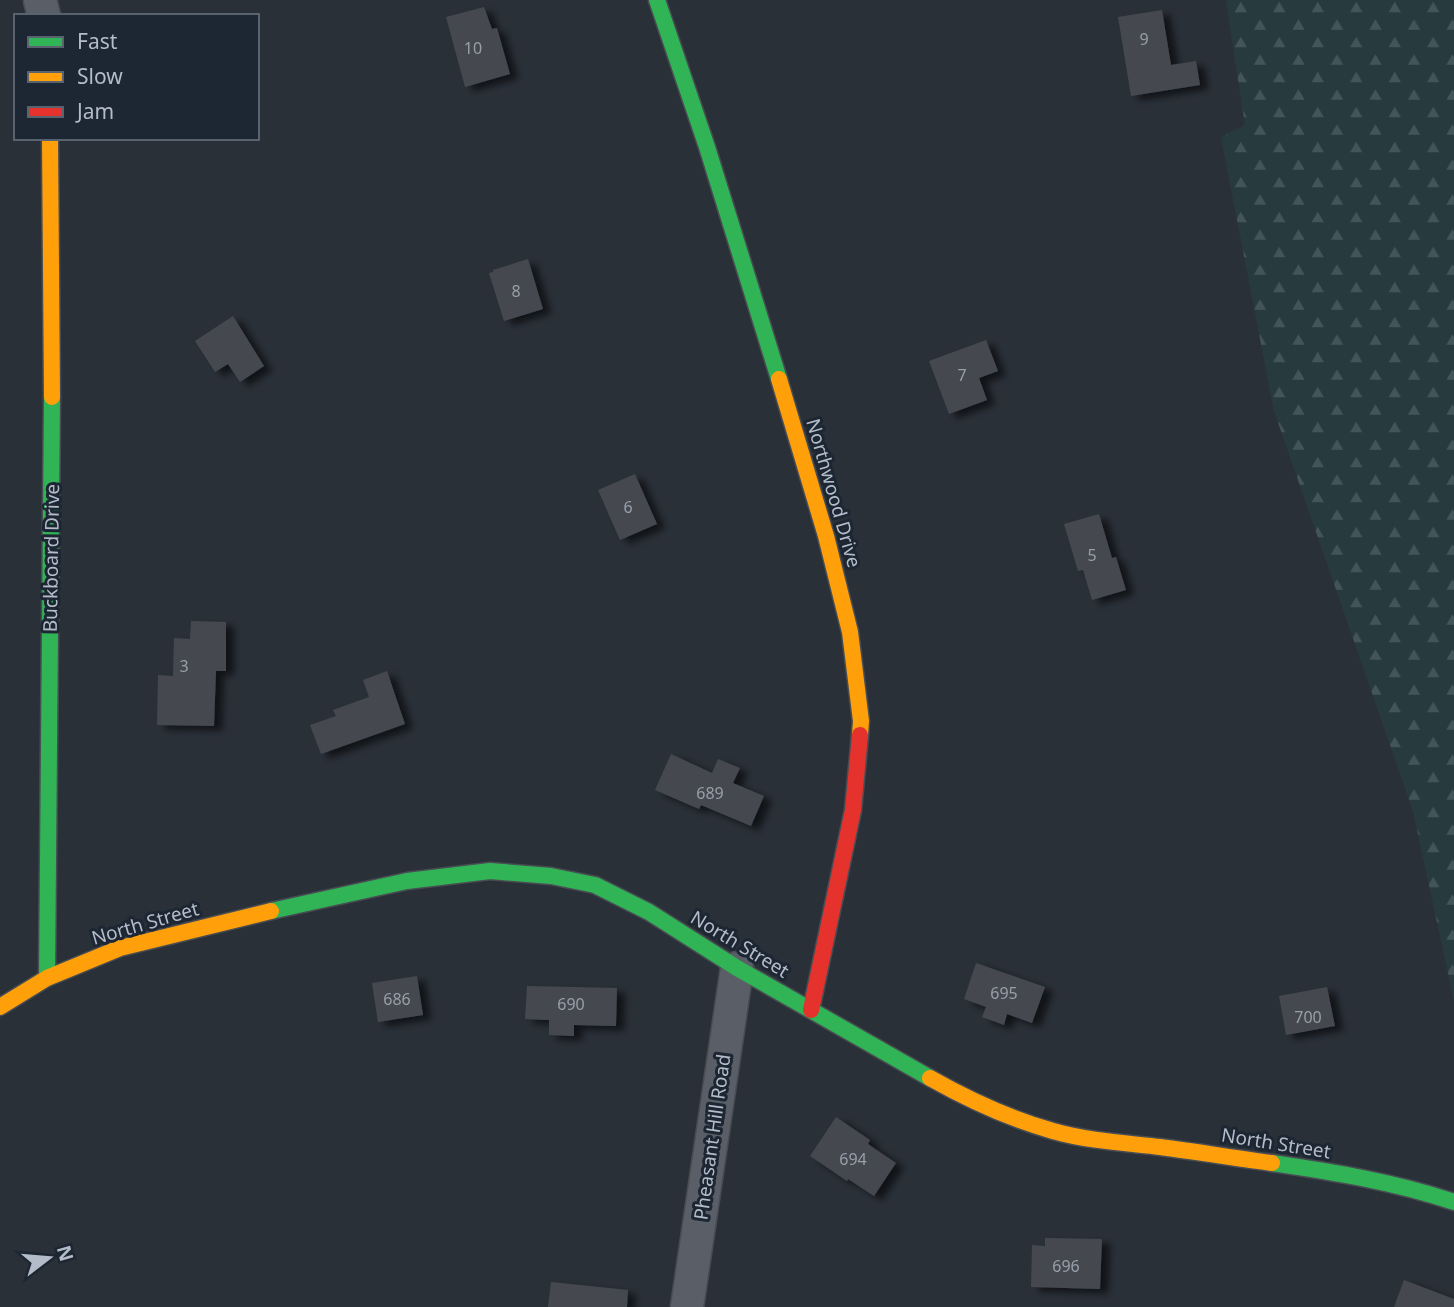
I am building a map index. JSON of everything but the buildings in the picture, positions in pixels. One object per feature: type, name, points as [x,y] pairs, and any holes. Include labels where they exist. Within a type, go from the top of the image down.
[{"type":"street","name":"Northwood Drive","points":[[657,0],[707,147],[780,383],[826,536],[850,632],[861,721],[853,810],[811,1010]]},
{"type":"street","name":"Buckboard Drive","points":[[47,978],[52,460],[50,140]]},
{"type":"street","name":"North Street","points":[[0,1007],[47,978],[120,948],[232,920],[407,881],[490,871],[551,876],[594,885],[649,912],[737,968],[956,1092],[1002,1114],[1055,1132],[1337,1173],[1454,1202]]},
{"type":"street","name":"Pheasant Hill Road","points":[[687,1307],[737,968]]},
{"type":"green space","points":[[1226,0],[1454,0],[1454,1001],[1413,811],[1274,411],[1221,137],[1245,125]]},
{"type":"traffic: fast","points":[[657,0],[707,147],[779,379]]},
{"type":"traffic: fast","points":[[47,978],[52,397]]},
{"type":"traffic: fast","points":[[271,911],[407,881],[490,871],[551,876],[595,885],[649,912],[737,968],[930,1078]]},
{"type":"traffic: fast","points":[[1272,1163],[1387,1183],[1454,1202]]},
{"type":"traffic: slow","points":[[50,140],[52,397]]},
{"type":"traffic: slow","points":[[779,379],[826,536],[850,632],[861,721],[860,735]]},
{"type":"traffic: slow","points":[[0,1007],[47,978],[120,948],[271,911]]},
{"type":"traffic: slow","points":[[930,1078],[1005,1115],[1066,1134],[1272,1163]]},
{"type":"traffic: jam","points":[[811,1010],[853,810],[860,735]]}]
